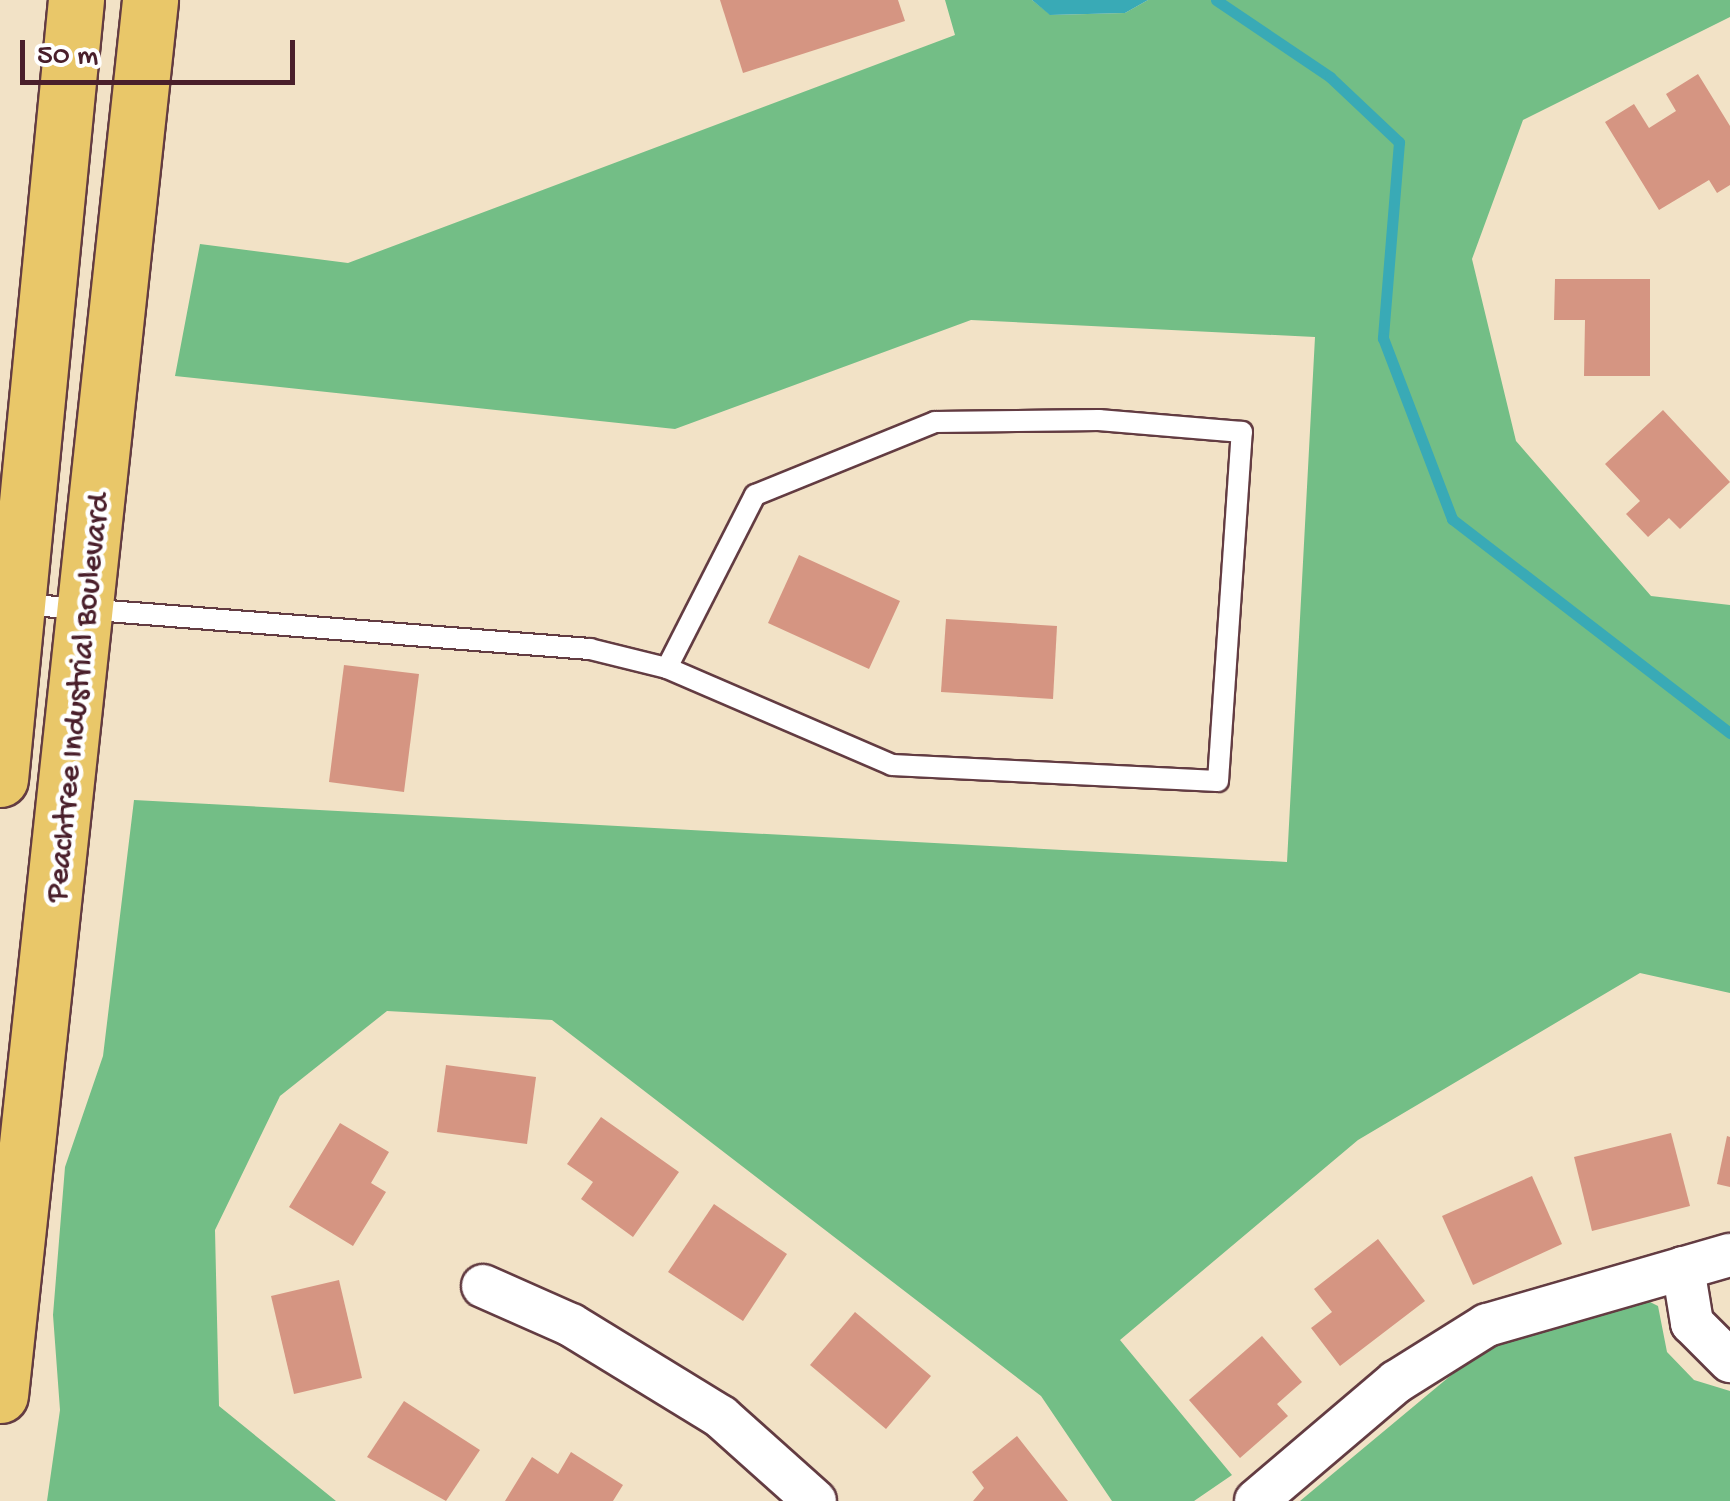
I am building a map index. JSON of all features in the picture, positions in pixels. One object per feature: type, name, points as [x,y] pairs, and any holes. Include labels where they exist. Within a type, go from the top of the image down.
[{"type":"highway","points":[[0,779],[5,602],[76,0]]},
{"type":"highway","name":"Peachtree Industrial Boulevard","points":[[0,1395],[90,607],[150,0]]},
{"type":"street","points":[[1256,1501],[1396,1382],[1487,1324],[1730,1255]]},
{"type":"street","points":[[1683,1268],[1692,1323],[1730,1361]]},
{"type":"street","points":[[483,1286],[571,1324],[721,1417],[815,1501]]},
{"type":"lane","points":[[5,602],[488,637],[667,668],[892,765],[1218,780],[1242,432],[1099,420],[916,429],[755,495],[667,668]]},
{"type":"green space","points":[[945,0],[1032,0],[1051,15],[1125,13],[1148,0],[1730,0],[1730,17],[1523,120],[1472,259],[1516,441],[1651,596],[1730,605],[1730,993],[1640,973],[1358,1140],[1120,1340],[1232,1475],[1194,1501],[1112,1501],[1041,1396],[552,1020],[387,1011],[280,1096],[215,1230],[219,1406],[336,1501],[47,1501],[60,1410],[53,1315],[65,1167],[103,1056],[134,800],[1287,862],[1315,337],[971,320],[675,429],[175,376],[200,244],[348,263],[955,35]]},
{"type":"green space","points":[[1642,1298],[1658,1306],[1667,1352],[1694,1380],[1730,1391],[1730,1501],[1300,1501],[1479,1352]]},
{"type":"water","points":[[1032,0],[1148,0],[1125,13],[1050,15]]},
{"type":"building","points":[[720,0],[898,0],[905,21],[743,73]]},
{"type":"building","points":[[1698,74],[1730,126],[1730,185],[1717,193],[1709,180],[1659,210],[1605,122],[1634,104],[1649,128],[1676,111],[1666,94]]},
{"type":"building","points":[[1555,279],[1650,279],[1650,376],[1584,376],[1585,320],[1554,320]]},
{"type":"building","points":[[1663,410],[1730,482],[1680,529],[1669,518],[1648,537],[1626,514],[1640,501],[1605,464]]},
{"type":"building","points":[[799,555],[900,601],[869,669],[768,623]]},
{"type":"building","points":[[946,619],[1057,626],[1053,699],[941,692]]},
{"type":"building","points":[[344,665],[419,674],[404,792],[329,782]]},
{"type":"building","points":[[446,1065],[536,1077],[527,1144],[437,1132]]},
{"type":"building","points":[[601,1117],[679,1172],[633,1237],[581,1199],[593,1182],[567,1164]]},
{"type":"building","points":[[340,1123],[389,1152],[371,1183],[386,1192],[353,1246],[289,1207]]},
{"type":"building","points":[[1671,1133],[1690,1206],[1592,1231],[1574,1157]]},
{"type":"building","points":[[1727,1136],[1730,1137],[1730,1187],[1717,1184]]},
{"type":"building","points":[[1532,1176],[1562,1244],[1473,1285],[1442,1216]]},
{"type":"building","points":[[714,1204],[787,1254],[743,1321],[668,1272]]},
{"type":"building","points":[[1378,1239],[1425,1301],[1340,1366],[1311,1328],[1332,1312],[1314,1289]]},
{"type":"building","points":[[339,1280],[362,1378],[294,1394],[271,1296]]},
{"type":"building","points":[[855,1312],[931,1376],[886,1429],[810,1365]]},
{"type":"building","points":[[1262,1336],[1302,1382],[1277,1404],[1288,1416],[1240,1458],[1189,1400]]},
{"type":"building","points":[[404,1401],[480,1450],[446,1501],[367,1457]]},
{"type":"building","points":[[1017,1436],[1068,1501],[973,1501],[984,1488],[972,1472]]},
{"type":"building","points":[[571,1452],[623,1485],[613,1501],[505,1501],[532,1457],[558,1474]]},
{"type":"waterway","points":[[1216,0],[1330,77],[1399,142],[1383,338],[1452,519],[1730,733]]}]
